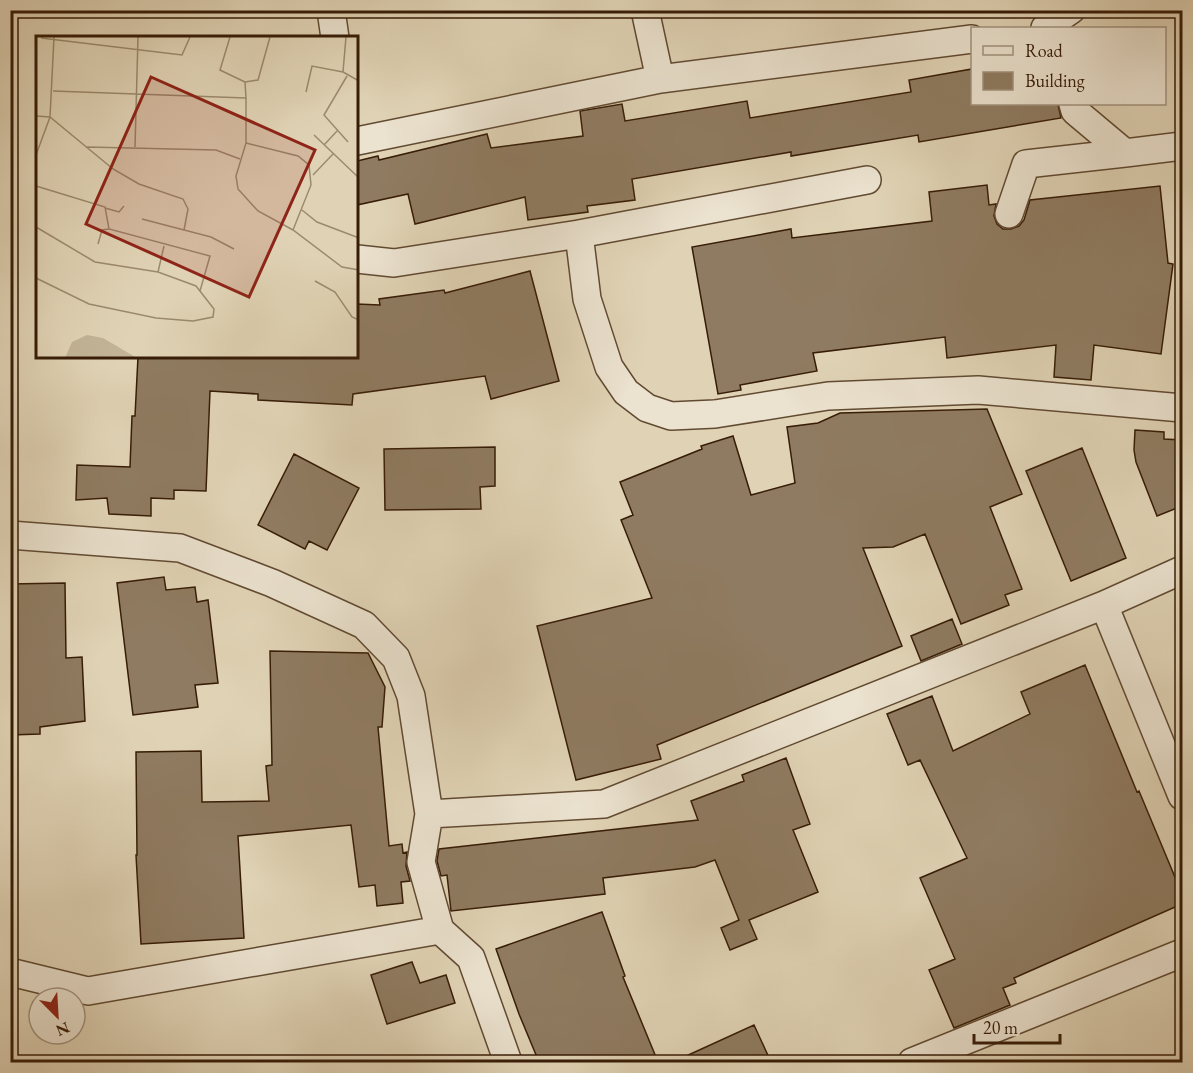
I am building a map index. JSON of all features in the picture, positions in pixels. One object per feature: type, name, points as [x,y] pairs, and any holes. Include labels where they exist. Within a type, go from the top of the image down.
[{"type":"street","points":[[331,10],[335,36]]},
{"type":"street","points":[[645,10],[660,79]]},
{"type":"street","points":[[1046,27],[1071,10]]},
{"type":"street","points":[[358,141],[660,79],[971,39]]},
{"type":"street","points":[[1073,105],[1075,111],[1125,153]]},
{"type":"street","points":[[1009,214],[1026,164],[1182,146]]},
{"type":"street","points":[[358,259],[394,263],[579,234],[867,180]]},
{"type":"street","points":[[579,234],[587,299],[609,367],[626,392],[647,408],[671,416],[715,414],[828,396],[978,390],[1182,408]]},
{"type":"street","points":[[10,535],[180,548],[272,583],[364,625],[396,658],[411,696],[429,814],[421,862],[440,930],[471,958],[508,1062]]},
{"type":"street","points":[[429,814],[604,804],[1104,606],[1182,570]]},
{"type":"street","points":[[1104,606],[1182,796]]},
{"type":"street","points":[[10,972],[88,991],[440,930]]},
{"type":"street","points":[[912,1062],[1182,953]]},
{"type":"building","points":[[971,69],[971,105],[1058,105],[1061,118],[919,142],[918,135],[791,156],[791,152],[632,179],[635,200],[587,206],[588,212],[528,220],[525,197],[415,224],[408,194],[358,205],[358,161],[378,156],[379,160],[487,134],[491,148],[583,136],[580,111],[622,104],[625,121],[747,101],[750,118],[911,92],[909,80]]},
{"type":"building","points":[[987,185],[989,205],[996,204],[994,216],[997,224],[1003,229],[1019,226],[1024,220],[1030,200],[1160,186],[1168,263],[1173,264],[1161,354],[1094,345],[1091,380],[1054,377],[1056,345],[947,358],[945,337],[813,353],[817,371],[740,385],[741,390],[718,394],[692,247],[791,229],[792,238],[932,221],[929,192]]},
{"type":"building","points":[[530,271],[559,381],[491,399],[485,376],[353,394],[352,405],[258,400],[258,394],[210,391],[206,491],[174,490],[174,499],[151,498],[151,516],[109,514],[107,498],[76,500],[77,465],[130,467],[138,358],[358,358],[358,304],[380,305],[379,299],[444,290],[445,293]]},
{"type":"building","points":[[987,409],[1022,494],[990,507],[1022,589],[1005,595],[1009,605],[961,624],[925,534],[893,547],[863,548],[902,646],[657,745],[661,759],[576,780],[537,626],[652,598],[621,520],[633,515],[620,482],[702,449],[701,446],[733,436],[751,495],[795,483],[787,427],[818,423],[840,413]]},
{"type":"building","points":[[1135,430],[1164,432],[1164,439],[1182,440],[1182,506],[1157,516],[1136,462]]},
{"type":"building","points":[[495,447],[495,486],[480,487],[481,509],[385,510],[384,449]]},
{"type":"building","points":[[1082,448],[1126,558],[1071,581],[1026,471]]},
{"type":"building","points":[[294,454],[359,488],[327,550],[309,541],[305,549],[258,525]]},
{"type":"building","points":[[164,577],[166,590],[195,587],[197,602],[208,600],[218,683],[195,685],[198,707],[133,715],[117,583]]},
{"type":"building","points":[[65,583],[66,658],[82,657],[85,721],[40,727],[40,734],[10,735],[10,584]]},
{"type":"building","points":[[952,619],[962,644],[921,661],[911,636]]},
{"type":"building","points":[[270,651],[368,653],[385,687],[382,727],[378,727],[389,846],[402,844],[403,853],[407,852],[406,866],[410,881],[401,882],[403,903],[377,906],[375,885],[359,887],[351,825],[238,836],[244,938],[141,944],[136,855],[136,752],[201,751],[202,802],[269,801],[266,766],[272,765]]},
{"type":"building","points":[[1085,665],[1182,894],[1182,904],[1014,978],[1016,983],[1003,988],[1010,1005],[954,1028],[929,970],[955,959],[920,878],[967,858],[920,760],[908,765],[887,714],[932,696],[953,751],[1030,714],[1021,692]]},
{"type":"building","points":[[786,758],[810,824],[793,830],[818,892],[749,920],[757,939],[730,950],[721,928],[739,920],[715,860],[695,867],[603,878],[605,894],[451,911],[447,875],[441,876],[437,861],[439,849],[698,820],[691,801],[744,781],[742,775]]},
{"type":"building","points":[[602,912],[625,976],[623,977],[658,1062],[539,1062],[496,949]]},
{"type":"building","points":[[412,962],[420,983],[446,975],[455,1003],[387,1024],[371,975]]},
{"type":"building","points":[[754,1025],[771,1062],[673,1062]]}]
